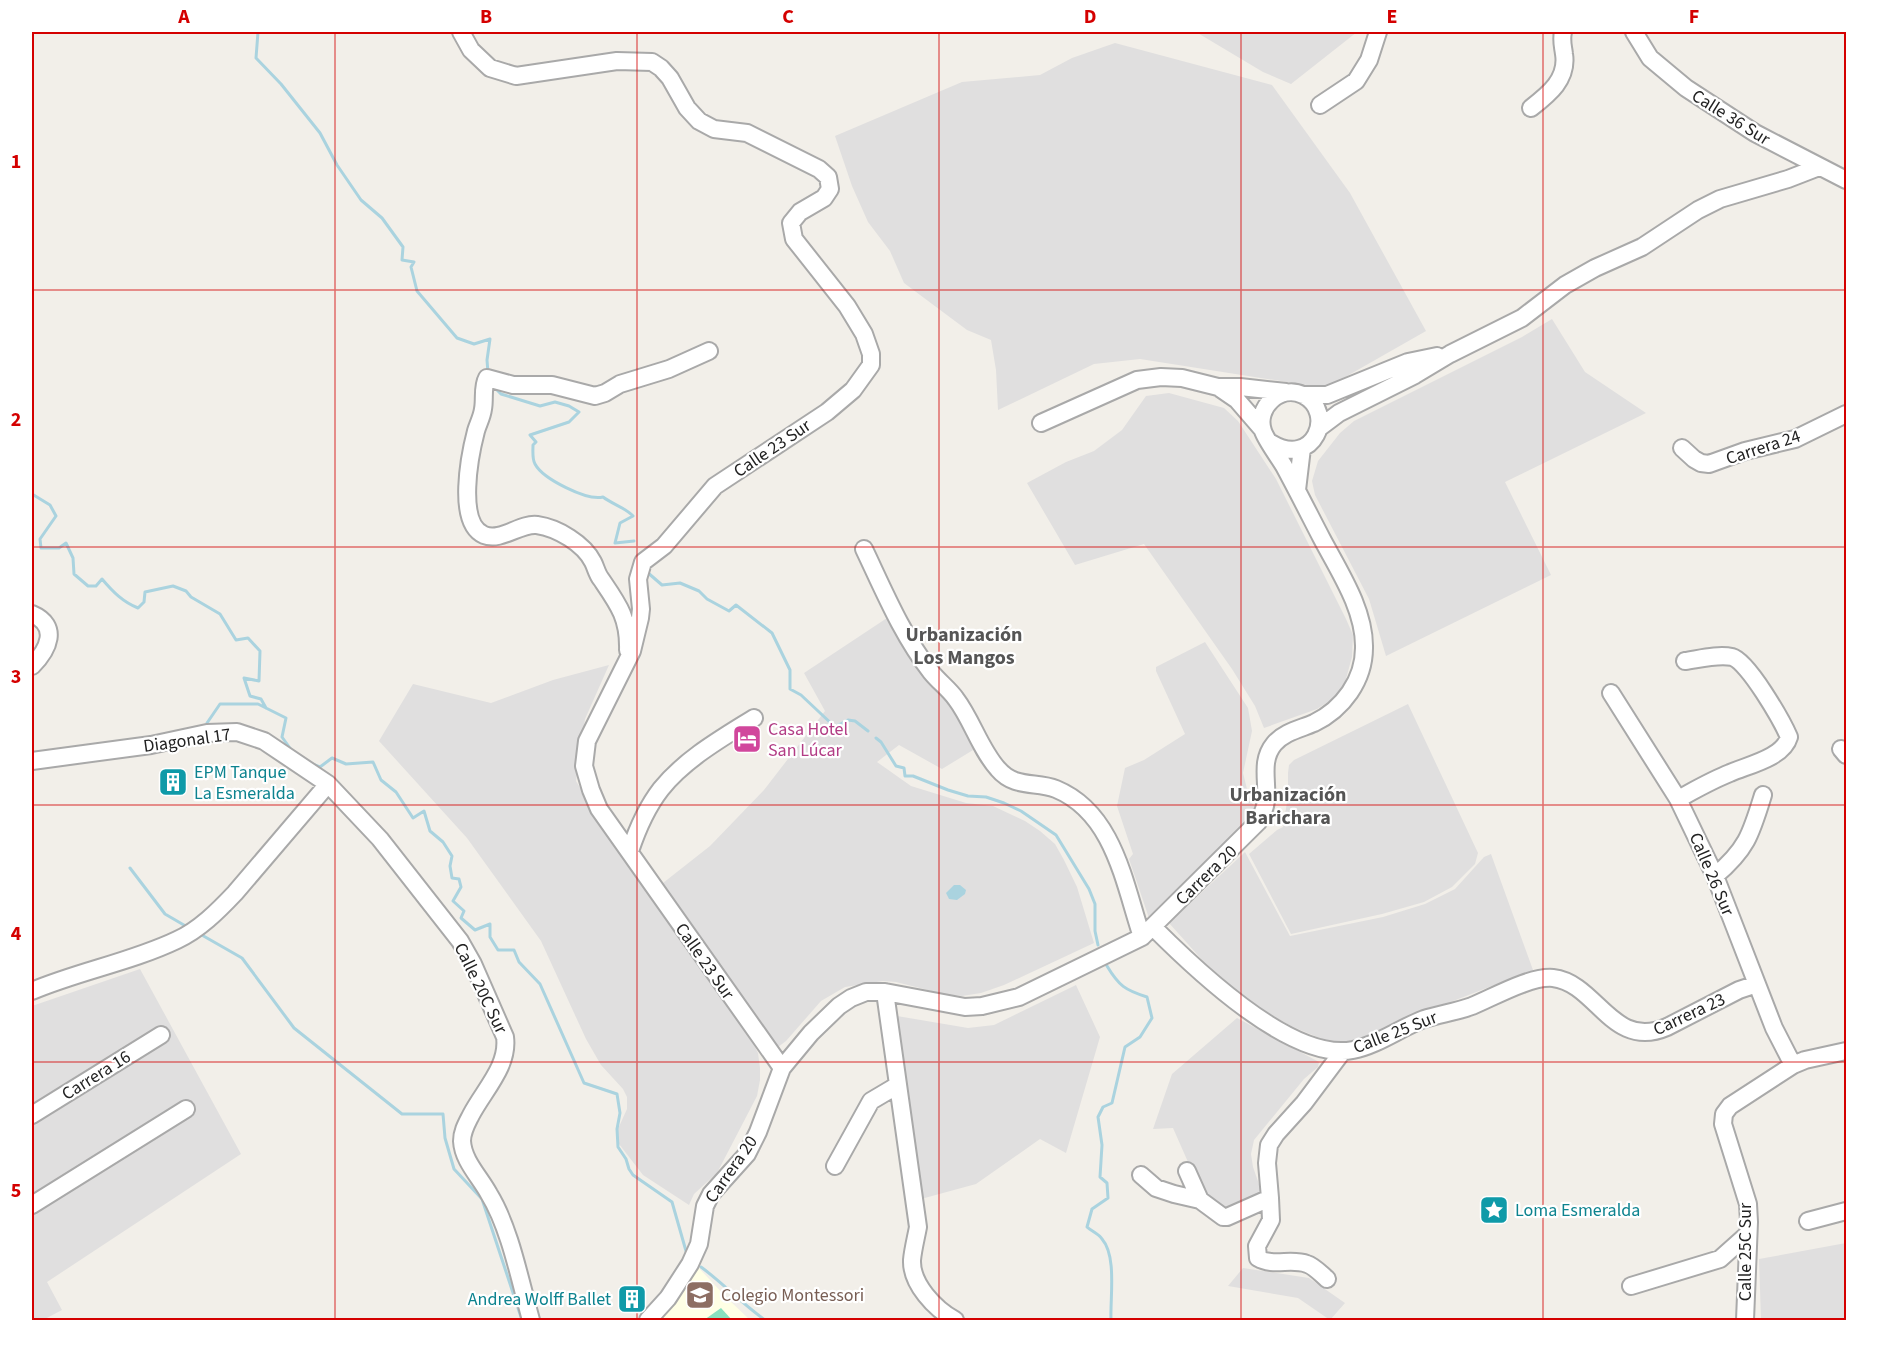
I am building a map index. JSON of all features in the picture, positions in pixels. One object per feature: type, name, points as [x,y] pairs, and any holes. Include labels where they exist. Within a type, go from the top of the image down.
[{"type":"street","name":"Calle 23 Sur","points":[[461,32],[471,50],[490,68],[516,76],[617,61],[651,62],[661,68],[670,78],[687,108],[699,121],[714,129],[747,133],[819,169],[828,177],[830,189],[824,198],[800,212],[790,223],[794,239],[847,306],[864,334],[871,354],[871,365],[853,390],[827,412],[716,486],[669,540],[643,562],[638,579],[641,609],[637,634],[627,663],[586,741],[584,766],[599,808],[782,1068]]},
{"type":"street","points":[[1320,105],[1356,81],[1369,60],[1378,32]]},
{"type":"street","points":[[1531,108],[1546,96],[1564,73],[1565,56],[1561,42],[1563,32]]},
{"type":"street","name":"Calle 36 Sur","points":[[1634,32],[1650,58],[1686,88],[1740,124],[1846,180]]},
{"type":"street","points":[[1319,428],[1317,409],[1311,401],[1295,394],[1275,396],[1266,405],[1261,417],[1267,436],[1281,449],[1292,451],[1302,448],[1310,443],[1319,428],[1338,413],[1522,318],[1565,285],[1595,268],[1642,247],[1698,210],[1720,199],[1788,179],[1819,167]]},
{"type":"street","points":[[627,663],[626,623],[621,608],[599,577],[593,561],[582,548],[565,536],[536,524],[496,536],[486,536],[477,530],[468,510],[467,494],[476,431],[483,410],[485,383],[488,378],[513,385],[552,386],[595,396],[631,379],[669,369],[709,351]]},
{"type":"street","points":[[1041,423],[1137,380],[1161,377],[1182,378],[1218,387],[1327,395],[1408,362],[1450,354]]},
{"type":"street","name":"Carrera 20","points":[[648,1320],[668,1298],[690,1264],[699,1244],[705,1206],[711,1194],[747,1154],[758,1132],[782,1068],[811,1033],[839,1006],[866,992],[885,992],[965,1007],[998,1004],[1044,985],[1148,932],[1258,822],[1266,801],[1266,762],[1275,744],[1288,734],[1316,722],[1337,709],[1351,692],[1360,673],[1365,649],[1362,626],[1349,592],[1267,436],[1237,400],[1218,387]]},
{"type":"street","name":"Carrera 24","points":[[1682,448],[1694,459],[1709,464],[1745,451],[1795,438],[1846,414]]},
{"type":"street","points":[[1297,490],[1302,448]]},
{"type":"street","name":"Calle 25 Sur","points":[[864,549],[893,613],[932,673],[957,699],[998,770],[1014,781],[1051,787],[1084,806],[1105,830],[1148,932],[1260,1018],[1298,1039],[1343,1051],[1366,1046],[1424,1019],[1470,1006],[1530,982],[1551,978],[1563,980]]},
{"type":"street","points":[[32,614],[39,617],[50,637],[45,652],[32,666]]},
{"type":"street","points":[[1678,799],[1730,772],[1774,754],[1787,743],[1789,737],[1751,673],[1738,659],[1725,656],[1684,661]]},
{"type":"street","name":"Calle 26 Sur","points":[[1611,693],[1678,799],[1714,876],[1774,1028],[1793,1065]]},
{"type":"street","points":[[630,851],[644,818],[662,789],[698,756],[754,718]]},
{"type":"street","name":"Diagonal 17","points":[[32,760],[151,745],[207,733],[237,732],[264,741],[328,784]]},
{"type":"street","points":[[32,991],[147,952],[178,940],[197,928],[235,893],[328,784]]},
{"type":"street","name":"Calle 20C Sur","points":[[328,784],[380,839],[460,941],[473,964],[505,1037],[507,1049],[504,1062],[479,1098],[465,1128],[462,1141],[466,1156],[490,1194],[503,1224],[531,1320]]},
{"type":"street","points":[[1714,876],[1733,860],[1746,843],[1763,795]]},
{"type":"street","name":"Carrera 23","points":[[1563,980],[1615,1021],[1627,1028],[1646,1033],[1667,1028],[1739,990],[1757,984]]},
{"type":"street","points":[[885,992],[918,1227],[912,1262],[914,1275],[933,1303],[955,1320]]},
{"type":"street","name":"Carrera 16","points":[[32,1115],[161,1035]]},
{"type":"street","points":[[1327,1279],[1309,1264],[1295,1261],[1264,1262],[1258,1258],[1257,1246],[1271,1220],[1267,1163],[1269,1145],[1275,1134],[1304,1103],[1343,1051]]},
{"type":"street","points":[[1793,1065],[1805,1060],[1846,1052]]},
{"type":"street","name":"Calle 25C Sur","points":[[1745,1320],[1748,1204],[1723,1124],[1724,1114],[1730,1106],[1793,1065]]},
{"type":"street","points":[[835,1166],[871,1101],[898,1085]]},
{"type":"street","points":[[32,1205],[186,1109]]},
{"type":"street","points":[[1187,1171],[1200,1200],[1219,1216],[1227,1217],[1270,1198]]},
{"type":"street","points":[[1141,1174],[1156,1188],[1200,1200]]},
{"type":"street","points":[[1808,1221],[1846,1210]]},
{"type":"street","points":[[1631,1286],[1720,1259],[1748,1234]]},
{"type":"shaded area","points":[[1196,32],[1357,32],[1291,84],[1263,72]]},
{"type":"shaded area","points":[[1115,43],[1272,85],[1350,193],[1426,331],[1333,384],[1319,387],[1140,359],[1094,364],[998,410],[996,370],[991,340],[967,330],[904,283],[890,251],[868,222],[852,186],[835,136],[962,82],[1040,75],[1072,58]]},
{"type":"shaded area","points":[[1552,319],[1585,372],[1646,413],[1505,482],[1551,575],[1386,656],[1369,599],[1315,495],[1312,481],[1318,461],[1340,433],[1354,421],[1522,337]]},
{"type":"shaded area","points":[[1169,393],[1224,408],[1238,421],[1276,479],[1346,619],[1353,635],[1352,657],[1344,686],[1334,698],[1317,709],[1264,728],[1255,706],[1232,669],[1144,544],[1075,565],[1027,483],[1066,462],[1094,451],[1122,430],[1146,396]]},
{"type":"shaded area","points":[[887,618],[978,747],[942,769],[899,745],[877,762],[911,786],[966,803],[993,806],[1040,831],[1055,844],[1064,860],[1077,887],[1094,943],[1004,985],[981,993],[962,996],[944,994],[883,981],[845,987],[821,1001],[778,1047],[663,883],[710,846],[764,790],[825,711],[804,673]]},
{"type":"shaded area","points":[[1205,642],[1248,708],[1252,731],[1243,773],[1255,813],[1149,918],[1129,859],[1133,854],[1117,806],[1125,768],[1144,760],[1185,734],[1156,667]]},
{"type":"shaded area","points":[[609,665],[585,719],[576,781],[624,860],[673,926],[758,1053],[760,1080],[757,1096],[717,1173],[694,1194],[689,1205],[643,1175],[619,1144],[617,1131],[627,1109],[627,1097],[623,1089],[601,1065],[586,1039],[541,941],[467,838],[379,741],[413,684],[491,703],[553,680]]},
{"type":"shaded area","name":"Urbanización Barichara","points":[[1408,704],[1478,853],[1475,864],[1452,887],[1424,902],[1382,914],[1291,934],[1249,854],[1283,827],[1288,796],[1289,765],[1294,760]]},
{"type":"shaded area","points":[[1245,852],[1290,936],[1383,917],[1425,904],[1455,889],[1484,857],[1491,854],[1533,970],[1417,1015],[1371,1037],[1347,1044],[1327,1041],[1293,1027],[1264,1011],[1242,995],[1204,962],[1169,923]]},
{"type":"shaded area","points":[[140,969],[241,1154],[47,1282],[62,1310],[43,1320],[32,1320],[32,1006]]},
{"type":"shaded area","points":[[1076,985],[1100,1037],[1066,1153],[1040,1139],[976,1184],[921,1199],[897,1016],[968,1028],[994,1025]]},
{"type":"shaded area","points":[[1237,1018],[1319,1062],[1318,1067],[1304,1079],[1254,1140],[1251,1154],[1262,1193],[1222,1214],[1203,1196],[1173,1128],[1153,1129],[1172,1074]]},
{"type":"shaded area","points":[[1846,1243],[1846,1320],[1761,1320],[1759,1259]]},
{"type":"shaded area","name":"Colegio Montessori","points":[[696,1265],[727,1298],[750,1320],[654,1320]]},
{"type":"shaded area","points":[[1243,1268],[1309,1278],[1345,1303],[1330,1320],[1298,1298],[1228,1286]]},
{"type":"green space","points":[[721,1308],[732,1320],[704,1320]]},
{"type":"water","points":[[954,885],[960,885],[966,890],[965,894],[957,900],[949,899],[946,893]]},
{"type":"waterway","points":[[258,32],[256,58],[281,84],[320,133],[337,165],[361,200],[382,218],[403,247],[402,260],[414,262],[411,267],[417,291],[457,338],[474,344],[490,339],[488,373]]},
{"type":"waterway","points":[[494,387],[501,394],[540,406],[555,402],[579,412],[569,422],[530,435],[536,442],[533,445],[534,462],[547,476],[566,488],[587,496],[603,497],[630,513],[633,516],[620,523],[615,543],[634,541]]},
{"type":"waterway","points":[[32,494],[50,505],[56,516],[40,539],[41,548],[59,548],[66,543],[73,558],[74,574],[88,586],[96,586],[102,579],[118,596],[138,608],[144,602],[145,592],[173,586],[186,591],[191,597],[220,614],[236,640],[248,638],[260,651],[259,681],[244,678],[250,696],[261,699],[266,708]]},
{"type":"waterway","points":[[647,572],[662,585],[680,583],[699,591],[707,599],[729,611],[736,605],[772,633],[790,670],[790,689],[801,695],[835,727],[848,720],[855,721],[868,731]]},
{"type":"waterway","points":[[207,723],[220,704],[258,704],[286,718],[282,737],[292,751]]},
{"type":"waterway","points":[[876,738],[896,766],[904,768],[905,776],[913,776],[968,796],[986,797],[1004,803],[1021,811],[1056,835],[1089,889],[1095,904],[1095,931],[1098,945]]},
{"type":"waterway","points":[[312,764],[320,767],[332,758],[346,764],[373,762],[381,780],[396,792],[413,818],[424,811],[430,831],[443,842],[452,856],[450,866],[452,878],[459,879],[461,887],[453,901],[464,911],[461,918],[475,930],[490,924],[490,937],[498,950],[514,950],[519,962],[540,984],[584,1083],[617,1094],[620,1113],[617,1129],[618,1147],[633,1175],[672,1202],[686,1251]]},
{"type":"waterway","points":[[130,868],[165,914],[189,928]]},
{"type":"waterway","points":[[200,934],[242,958],[294,1028],[402,1114],[443,1114],[445,1138],[454,1169],[482,1199],[522,1320]]},
{"type":"waterway","points":[[1107,966],[1123,986],[1147,997],[1152,1018],[1140,1037],[1125,1047],[1112,1103],[1103,1107],[1098,1117],[1102,1145],[1100,1177],[1107,1183],[1108,1198],[1092,1209],[1087,1227],[1101,1237],[1110,1256],[1111,1320]]},
{"type":"waterway","points":[[701,1267],[765,1320]]},
{"type":"place","name":"Casa Hotel San Lúcar","points":[[747,739]]},
{"type":"place","name":"EPM Tanque La Esmeralda","points":[[173,782]]},
{"type":"place","name":"Loma Esmeralda","points":[[1494,1210]]},
{"type":"place","name":"Colegio Montessori","points":[[700,1295]]},
{"type":"place","name":"Andrea Wolff Ballet","points":[[632,1299]]},
{"type":"district","name":"Urbanización Los Mangos","points":[[964,646]]},
{"type":"district","name":"Urbanización Barichara","points":[[1288,806]]}]
